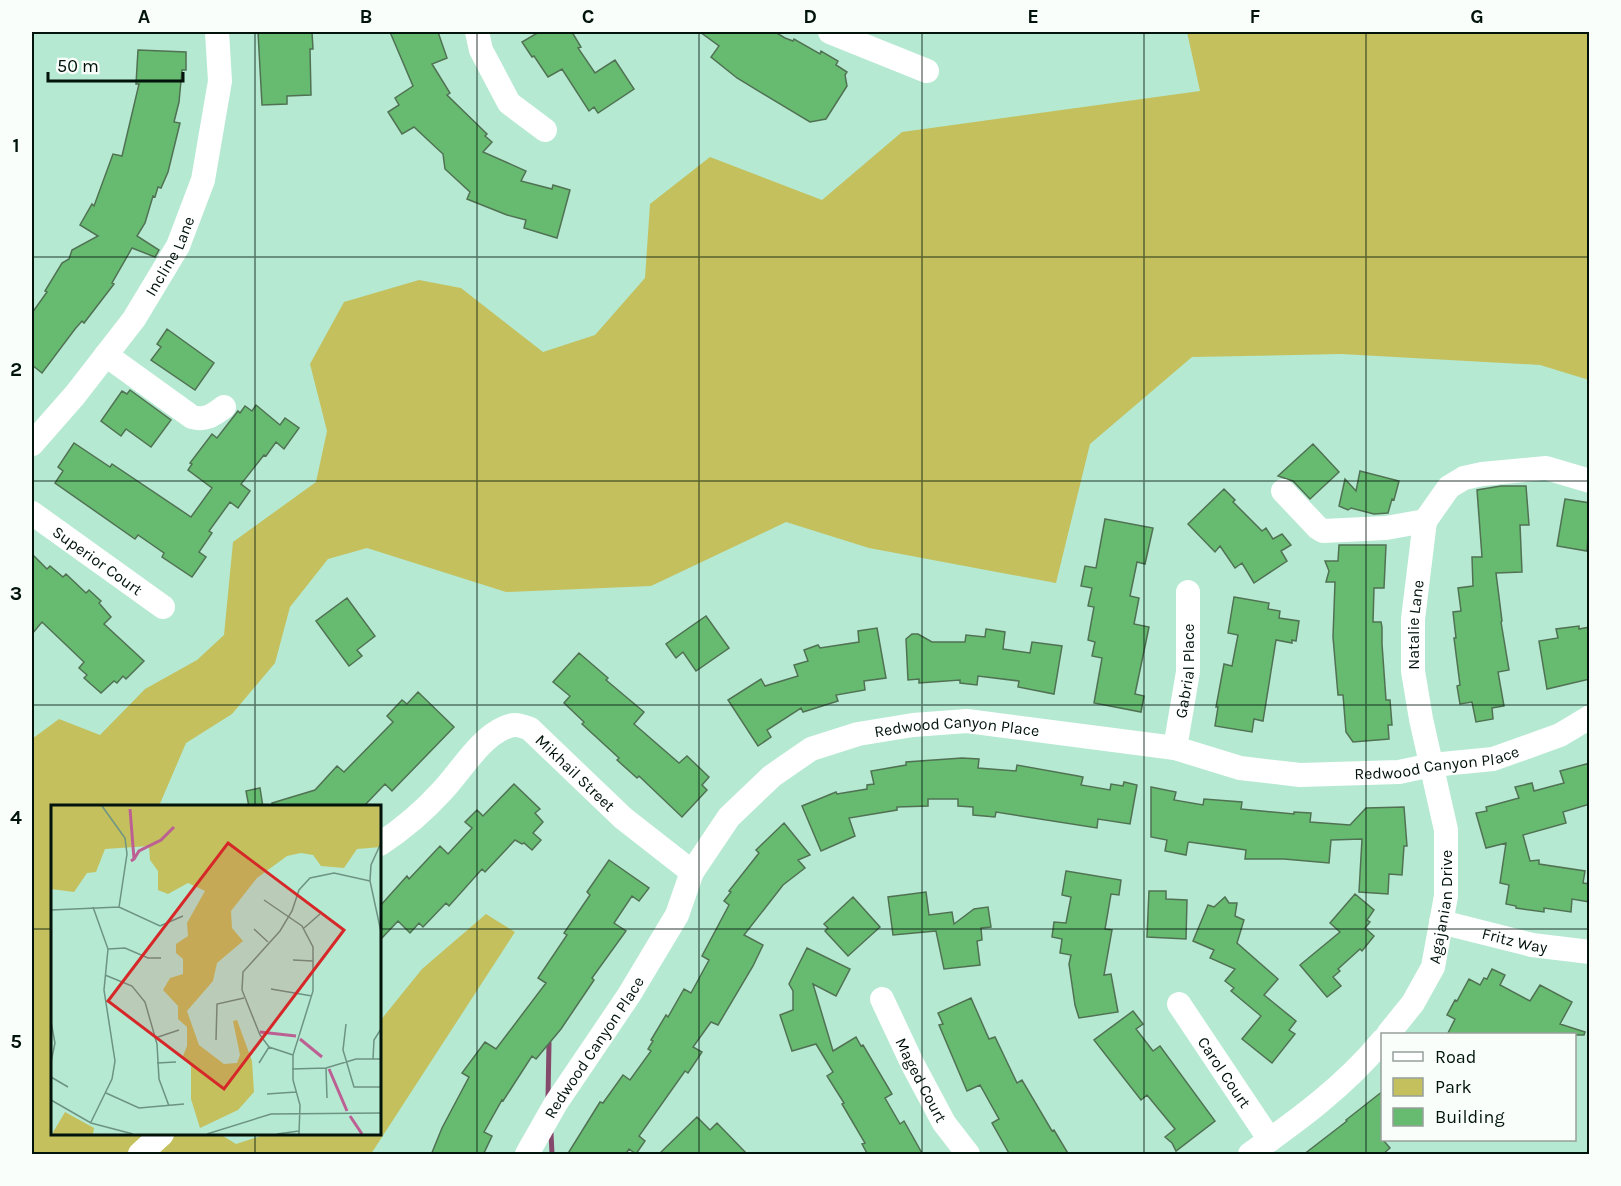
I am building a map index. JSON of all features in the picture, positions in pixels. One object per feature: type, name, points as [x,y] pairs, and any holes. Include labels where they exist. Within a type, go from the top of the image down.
[{"type":"street","name":"Incline Lane","points":[[32,444],[75,395],[134,319],[178,246],[203,180],[220,81],[218,32]]},
{"type":"street","points":[[477,32],[481,50],[509,103],[545,130]]},
{"type":"street","points":[[830,32],[927,71]]},
{"type":"street","points":[[106,355],[192,417],[202,420],[212,417],[224,407]]},
{"type":"street","points":[[1283,491],[1323,531],[1386,528],[1425,520],[1449,487],[1464,478],[1482,474],[1546,468],[1590,481]]},
{"type":"street","name":"Superior Court","points":[[32,513],[163,608]]},
{"type":"street","name":"Natalie Lane","points":[[1425,520],[1413,619],[1413,671],[1432,765]]},
{"type":"street","name":"Gabrial Place","points":[[1175,748],[1188,672],[1188,592]]},
{"type":"street","name":"Redwood Canyon Place","points":[[527,1155],[556,1103],[629,995],[676,915],[692,872],[729,818],[772,776],[811,749],[858,734],[913,725],[967,721],[1175,748],[1240,768],[1300,776],[1399,772],[1432,765],[1493,759],[1560,735],[1590,717]]},
{"type":"street","name":"Mikhail Street","points":[[381,843],[412,820],[443,790],[487,739],[504,728],[518,724],[530,729],[623,818],[692,872]]},
{"type":"street","name":"Agajanian Drive","points":[[1390,1033],[1413,1003],[1433,967],[1446,896],[1446,830],[1432,765]]},
{"type":"street","name":"Fritz Way","points":[[1441,922],[1532,945],[1590,952]]},
{"type":"street","name":"Maged Court","points":[[882,999],[939,1113],[969,1155]]},
{"type":"street","name":"Carol Court","points":[[1179,1004],[1270,1140]]},
{"type":"street","points":[[1250,1155],[1293,1124],[1361,1067],[1381,1043]]},
{"type":"street","points":[[140,1155],[161,1135]]},
{"type":"green space","points":[[1187,32],[1589,32],[1589,380],[1540,365],[1341,354],[1192,357],[1090,444],[1056,583],[869,548],[786,522],[651,586],[506,592],[367,548],[328,559],[290,607],[275,663],[232,714],[186,743],[159,805],[51,805],[51,1135],[222,1135],[236,1144],[264,1135],[381,1135],[381,1020],[422,969],[486,914],[515,932],[371,1154],[32,1154],[32,739],[59,719],[100,735],[145,689],[197,660],[224,635],[233,542],[316,482],[327,431],[310,364],[344,302],[419,280],[461,288],[543,352],[595,335],[645,278],[650,204],[710,157],[822,200],[902,132],[1200,91]]},
{"type":"building","points":[[258,32],[312,32],[311,95],[287,96],[287,104],[262,105]]},
{"type":"building","points":[[390,32],[438,32],[447,58],[432,64],[450,93],[447,95],[487,134],[485,136],[492,142],[483,152],[526,171],[521,181],[552,189],[553,185],[570,190],[557,238],[524,228],[526,220],[467,199],[470,192],[445,169],[443,154],[414,127],[402,134],[388,112],[399,105],[395,98],[413,86]]},
{"type":"building","points":[[539,32],[572,32],[581,47],[578,48],[595,73],[615,60],[634,89],[598,113],[594,107],[589,111],[562,69],[548,77],[522,42]]},
{"type":"building","points":[[700,32],[775,32],[793,41],[794,39],[820,54],[821,51],[838,61],[836,65],[847,72],[845,75],[847,86],[826,119],[810,122],[737,78],[711,57],[719,46]]},
{"type":"building","points":[[138,50],[186,52],[186,70],[182,70],[179,102],[174,122],[180,123],[168,172],[161,188],[158,187],[155,197],[153,196],[145,223],[137,236],[159,250],[155,257],[132,248],[112,283],[114,284],[84,323],[82,321],[75,329],[42,373],[32,365],[32,313],[47,292],[45,291],[62,263],[69,259],[72,250],[98,236],[80,225],[92,204],[94,206],[113,154],[122,156],[139,84],[136,84]]},
{"type":"building","points":[[167,329],[214,363],[195,390],[151,360],[161,347],[157,344]]},
{"type":"building","points":[[130,390],[171,420],[151,447],[126,429],[121,436],[101,421],[122,391],[127,394]]},
{"type":"building","points":[[256,405],[280,425],[285,418],[299,428],[284,449],[276,442],[241,484],[250,491],[238,508],[230,502],[209,531],[212,533],[199,552],[206,557],[192,577],[162,557],[164,553],[138,535],[135,539],[55,483],[63,471],[58,467],[74,443],[110,467],[112,464],[191,517],[212,488],[188,470],[192,464],[190,463],[212,434],[217,438],[238,411],[240,413],[245,406],[252,411]]},
{"type":"building","points":[[1313,444],[1339,472],[1310,499],[1293,481],[1278,476]]},
{"type":"building","points":[[1360,471],[1399,481],[1388,513],[1374,514],[1351,508],[1348,510],[1339,506],[1345,479],[1356,491]]},
{"type":"building","points":[[1501,486],[1526,486],[1529,525],[1520,525],[1522,572],[1496,573],[1509,670],[1498,672],[1504,706],[1492,708],[1493,719],[1476,722],[1472,702],[1460,704],[1453,612],[1461,611],[1458,588],[1473,586],[1472,557],[1482,557],[1477,490]]},
{"type":"building","points":[[1224,489],[1235,500],[1233,502],[1262,531],[1266,528],[1273,539],[1282,534],[1291,545],[1281,551],[1287,561],[1254,583],[1242,563],[1235,568],[1220,546],[1215,552],[1188,524]]},
{"type":"building","points":[[1565,499],[1590,503],[1587,551],[1557,546]]},
{"type":"building","points":[[1105,519],[1153,528],[1145,564],[1137,562],[1130,596],[1139,598],[1134,624],[1149,627],[1135,694],[1144,696],[1141,712],[1094,703],[1102,658],[1092,656],[1095,642],[1088,640],[1094,607],[1088,606],[1092,588],[1081,586],[1085,566],[1096,568]]},
{"type":"building","points":[[1339,545],[1386,545],[1384,588],[1374,588],[1373,622],[1381,622],[1382,627],[1386,700],[1390,700],[1392,725],[1388,725],[1389,739],[1353,742],[1346,732],[1343,695],[1338,695],[1333,637],[1335,582],[1326,582],[1329,571],[1325,561],[1338,561]]},
{"type":"building","points":[[32,554],[47,569],[50,566],[63,577],[66,574],[86,593],[89,590],[101,601],[99,603],[111,617],[104,624],[144,661],[126,679],[123,676],[117,683],[114,681],[101,693],[84,678],[87,675],[79,668],[84,662],[42,622],[32,634]]},
{"type":"building","points":[[1234,597],[1269,603],[1268,609],[1280,611],[1279,618],[1299,621],[1296,641],[1292,640],[1292,643],[1276,640],[1263,721],[1254,719],[1252,732],[1215,726],[1224,664],[1232,666],[1238,635],[1228,633]]},
{"type":"building","points":[[347,598],[375,636],[357,650],[362,656],[349,666],[316,621]]},
{"type":"building","points":[[706,616],[729,648],[696,671],[683,652],[676,658],[666,644]]},
{"type":"building","points":[[1579,626],[1579,629],[1590,627],[1590,679],[1547,689],[1539,641],[1558,638],[1556,629]]},
{"type":"building","points":[[877,628],[886,678],[864,681],[865,690],[836,695],[838,701],[803,712],[801,708],[767,730],[771,737],[758,746],[728,700],[761,679],[765,686],[798,676],[794,665],[808,661],[804,650],[818,645],[820,648],[859,642],[858,631]]},
{"type":"building","points":[[986,629],[1005,632],[1003,649],[1030,653],[1032,642],[1062,646],[1054,694],[1018,687],[1019,681],[978,676],[977,685],[960,683],[960,680],[919,683],[919,679],[908,680],[906,639],[912,634],[918,634],[932,642],[965,642],[966,635],[985,637]]},
{"type":"building","points":[[579,653],[608,678],[606,680],[644,712],[634,724],[679,763],[687,756],[709,777],[702,785],[707,790],[682,817],[639,776],[637,778],[617,760],[619,758],[582,724],[584,722],[564,703],[570,696],[553,682]]},
{"type":"building","points":[[418,692],[454,727],[392,791],[385,784],[365,805],[273,805],[272,803],[315,790],[337,766],[344,772],[393,722],[387,716],[402,700],[407,704]]},
{"type":"building","points":[[979,759],[978,768],[1016,771],[1017,765],[1083,777],[1081,785],[1110,790],[1111,784],[1123,786],[1124,782],[1137,785],[1130,824],[1098,819],[1097,828],[996,812],[995,817],[973,815],[973,807],[958,806],[958,799],[928,799],[928,806],[897,807],[897,810],[849,818],[855,836],[821,851],[802,806],[836,792],[837,794],[867,789],[867,785],[874,784],[871,771],[906,765],[906,762]]},
{"type":"building","points":[[1590,763],[1590,804],[1563,812],[1566,823],[1523,835],[1530,861],[1539,860],[1539,864],[1585,871],[1583,883],[1590,884],[1590,902],[1572,899],[1571,912],[1544,908],[1544,912],[1516,908],[1516,906],[1506,904],[1509,885],[1500,883],[1506,843],[1486,848],[1476,813],[1487,811],[1486,807],[1519,798],[1515,787],[1532,783],[1534,791],[1564,783],[1560,771]]},
{"type":"building","points":[[514,784],[540,809],[535,813],[543,822],[533,833],[541,840],[532,850],[524,843],[515,840],[485,872],[482,869],[449,906],[446,903],[423,927],[419,923],[410,933],[398,921],[381,939],[381,905],[407,876],[409,879],[440,846],[448,854],[472,828],[465,822],[477,810],[483,816]]},
{"type":"building","points":[[1151,787],[1176,792],[1174,800],[1203,805],[1204,799],[1242,802],[1241,809],[1294,814],[1294,812],[1311,813],[1310,822],[1350,825],[1366,808],[1404,807],[1407,846],[1404,846],[1402,875],[1389,874],[1388,894],[1359,892],[1362,839],[1331,840],[1329,863],[1284,859],[1245,859],[1246,850],[1189,842],[1186,855],[1165,851],[1167,840],[1151,837]]},
{"type":"building","points":[[260,788],[263,805],[249,805],[246,791]]},
{"type":"building","points":[[784,823],[810,855],[798,860],[805,868],[783,885],[744,935],[763,945],[753,966],[718,1025],[711,1022],[693,1047],[702,1052],[688,1073],[685,1071],[639,1136],[645,1141],[636,1154],[629,1149],[625,1155],[567,1155],[600,1102],[603,1103],[623,1075],[630,1080],[651,1051],[648,1049],[653,1041],[651,1040],[684,989],[691,993],[709,960],[702,956],[729,905],[724,901],[731,892],[729,891],[759,853],[756,850]]},
{"type":"building","points":[[609,860],[649,888],[639,901],[632,896],[614,923],[626,931],[592,978],[594,980],[561,1029],[536,1059],[532,1056],[502,1100],[484,1132],[492,1136],[483,1155],[431,1155],[442,1128],[469,1077],[462,1073],[485,1042],[496,1049],[546,983],[538,978],[567,935],[564,933],[590,895],[587,892]]},
{"type":"building","points":[[1066,871],[1121,880],[1119,895],[1111,894],[1105,929],[1112,930],[1104,975],[1111,974],[1118,1012],[1079,1018],[1069,964],[1071,955],[1060,953],[1062,939],[1052,937],[1054,922],[1066,923],[1071,897],[1062,895]]},
{"type":"building","points":[[1149,891],[1166,891],[1166,899],[1187,900],[1186,939],[1147,937]]},
{"type":"building","points":[[926,892],[929,915],[952,912],[954,924],[974,909],[988,907],[991,927],[981,928],[982,940],[977,941],[980,965],[944,969],[936,931],[893,935],[888,897]]},
{"type":"building","points":[[1355,894],[1374,910],[1365,928],[1374,936],[1362,951],[1360,949],[1338,969],[1340,971],[1333,977],[1341,986],[1327,997],[1300,965],[1340,932],[1330,923]]},
{"type":"building","points":[[853,897],[880,927],[848,956],[825,931],[828,928],[824,924]]},
{"type":"building","points":[[1225,897],[1229,903],[1237,903],[1235,916],[1244,920],[1237,943],[1278,979],[1264,995],[1296,1021],[1289,1030],[1295,1034],[1272,1063],[1242,1039],[1261,1016],[1231,991],[1234,988],[1225,981],[1235,969],[1210,958],[1214,950],[1193,941],[1208,905],[1214,907]]},
{"type":"building","points":[[807,948],[850,969],[836,996],[813,984],[833,1051],[856,1037],[861,1046],[863,1045],[892,1094],[885,1098],[900,1124],[904,1121],[923,1155],[868,1155],[862,1144],[865,1143],[827,1076],[833,1072],[816,1044],[792,1051],[780,1015],[793,1010],[793,991],[789,984]]},
{"type":"building","points":[[1492,969],[1505,975],[1500,985],[1530,1001],[1540,985],[1572,1002],[1560,1024],[1585,1032],[1584,1035],[1576,1035],[1576,1033],[1448,1033],[1455,1019],[1447,1015],[1469,979],[1480,985],[1484,978],[1487,979]]},
{"type":"building","points":[[971,998],[989,1039],[995,1037],[1017,1083],[1022,1080],[1069,1155],[1010,1155],[992,1123],[999,1119],[980,1085],[967,1091],[939,1025],[943,1024],[938,1013]]},
{"type":"building","points":[[1133,1011],[1143,1024],[1136,1029],[1153,1051],[1160,1046],[1215,1121],[1176,1151],[1165,1137],[1175,1129],[1147,1095],[1141,1100],[1094,1040]]},
{"type":"building","points":[[1381,1093],[1381,1141],[1390,1148],[1382,1155],[1303,1155],[1347,1121]]},
{"type":"building","points":[[697,1117],[710,1130],[717,1123],[748,1155],[658,1155]]},
{"type":"waterway","points":[[548,1098],[549,1043]]},
{"type":"waterway","points":[[551,1133],[552,1154]]}]
